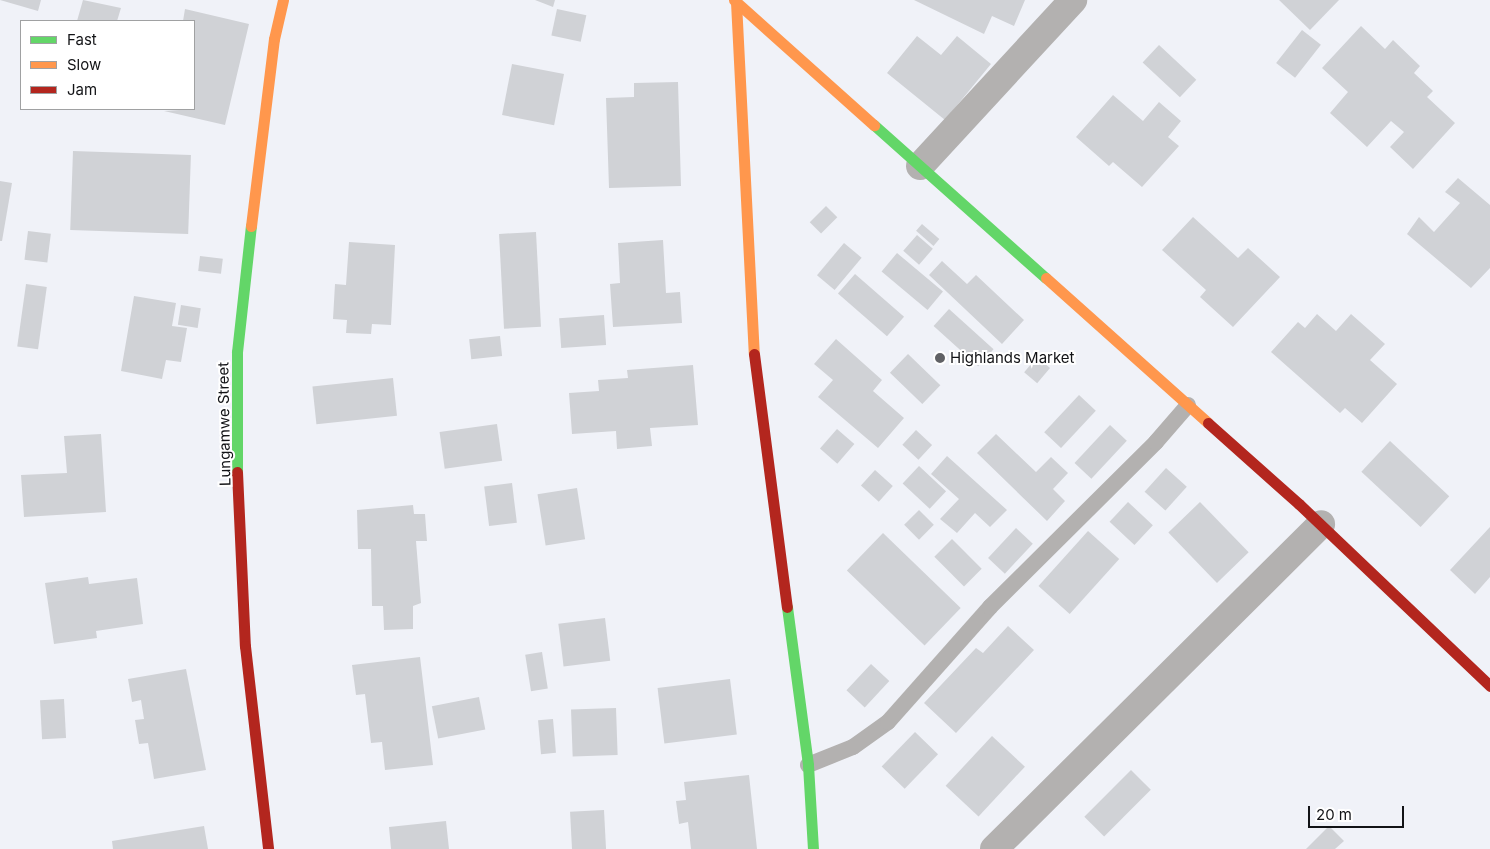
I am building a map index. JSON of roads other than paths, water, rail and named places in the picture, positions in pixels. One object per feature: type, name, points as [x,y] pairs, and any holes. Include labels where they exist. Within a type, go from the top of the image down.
[{"type":"street","name":"Lungamwe Street","points":[[268,849],[245,646],[235,415],[237,352],[257,170],[274,38],[283,0]]},
{"type":"street","points":[[920,166],[1073,0]]},
{"type":"street","points":[[735,1],[1321,524],[1490,686]]},
{"type":"street","points":[[735,1],[754,351],[808,765],[813,849]]},
{"type":"street","points":[[994,849],[1321,524]]},
{"type":"lane","points":[[808,765],[853,747],[888,722],[990,607],[1156,442],[1188,404]]},
{"type":"place","name":"Highlands Market","points":[[940,358]]}]
